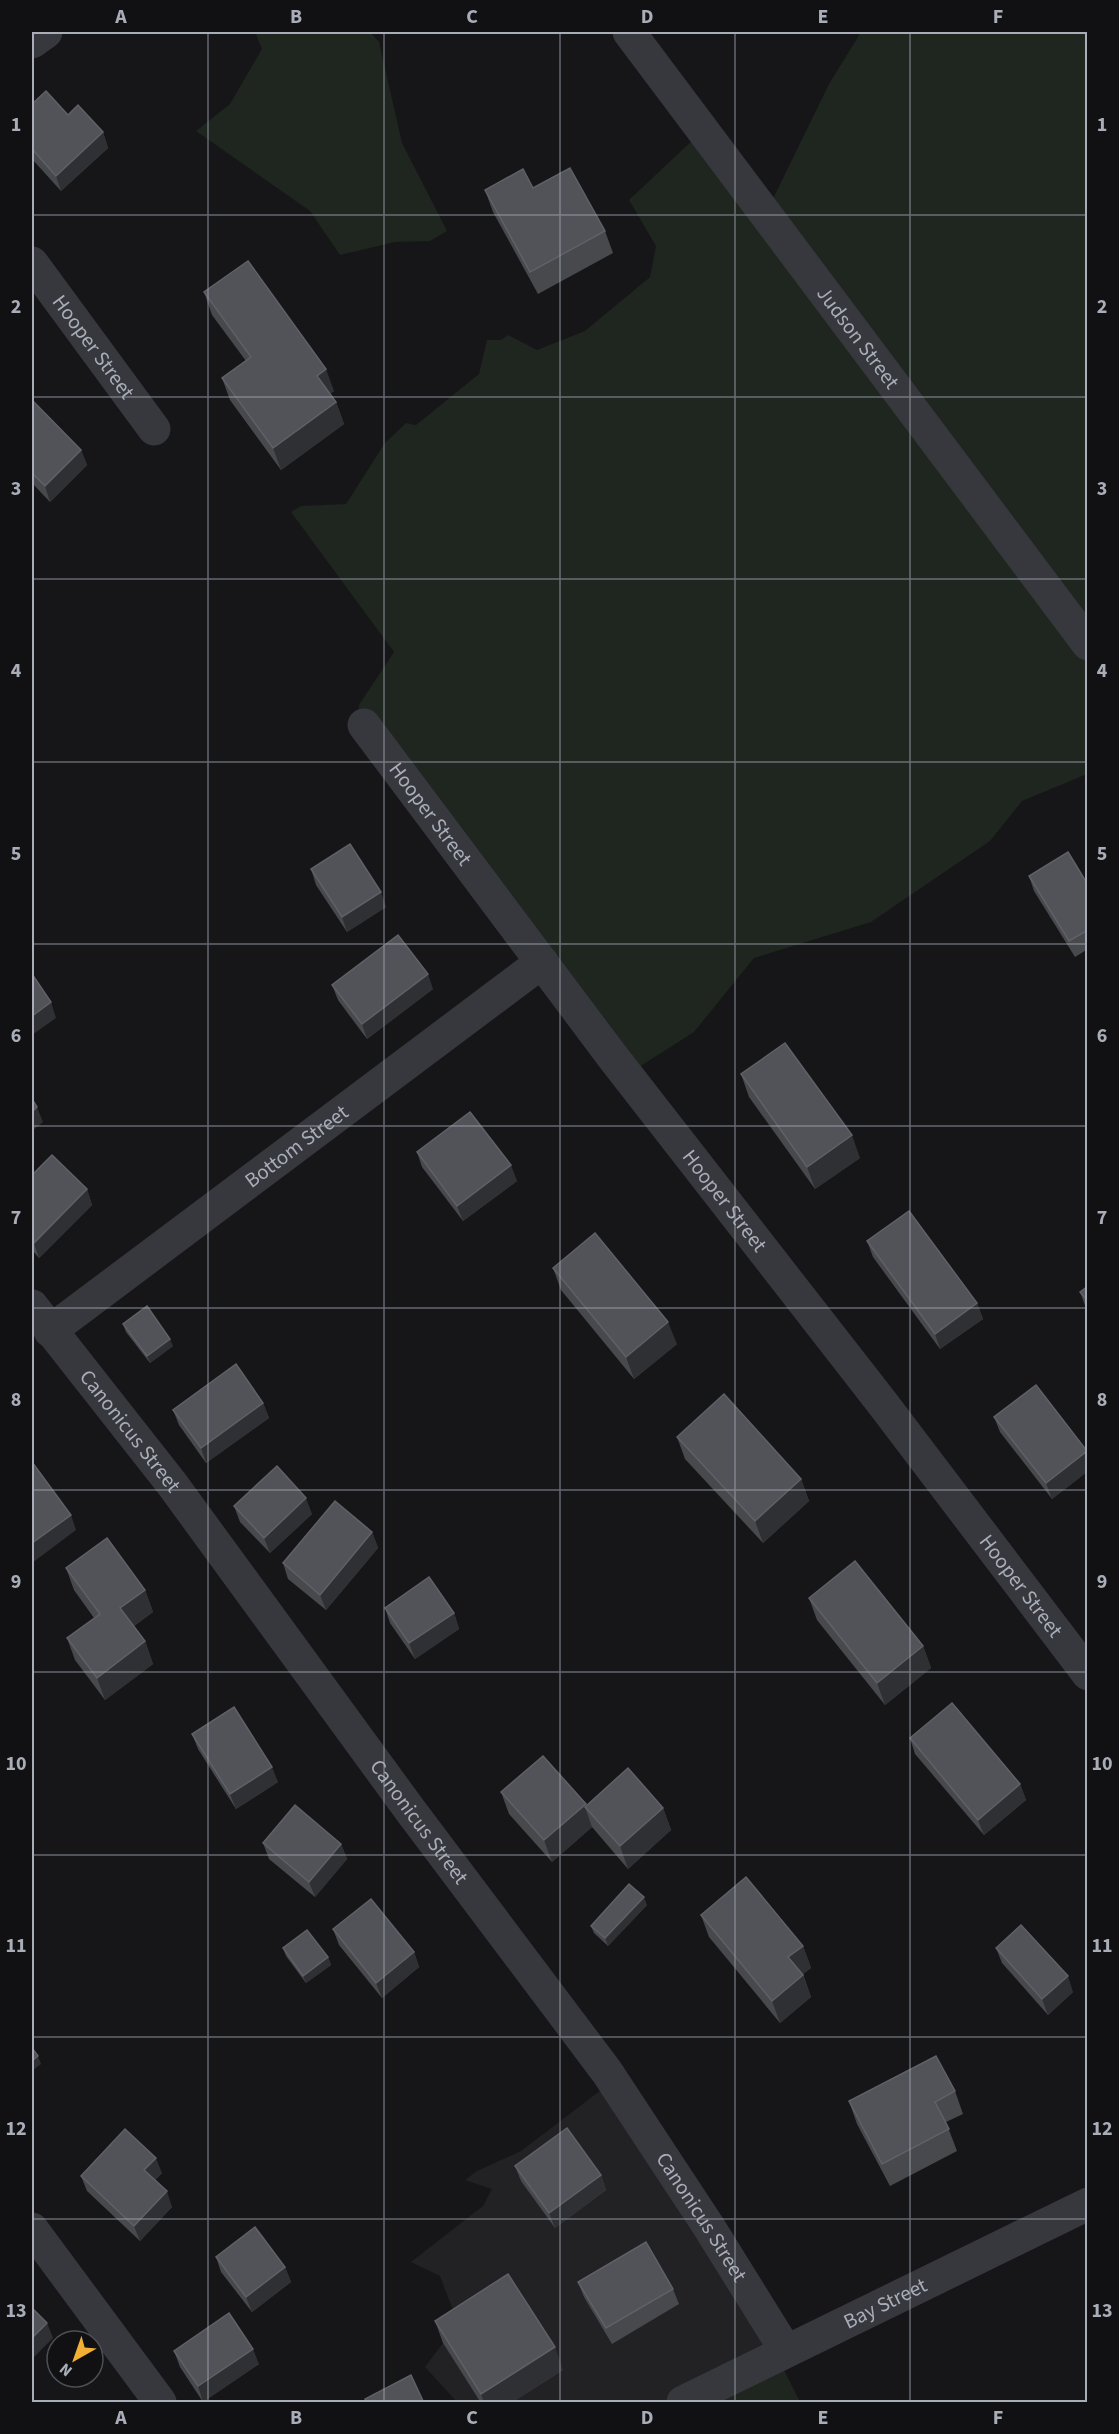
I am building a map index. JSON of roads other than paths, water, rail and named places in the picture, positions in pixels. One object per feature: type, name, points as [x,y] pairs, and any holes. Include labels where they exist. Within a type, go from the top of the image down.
[{"type":"street","points":[[32,42],[46,32]]},
{"type":"street","name":"Judson Street","points":[[628,32],[1088,644]]},
{"type":"street","name":"Hooper Street","points":[[32,263],[154,429]]},
{"type":"street","name":"Hooper Street","points":[[364,725],[542,962],[1088,1674]]},
{"type":"street","name":"Bottom Street","points":[[41,1319],[542,962]]},
{"type":"street","name":"Canonicus Street","points":[[41,1319],[172,1484],[410,1810],[608,2072],[786,2351]]},
{"type":"street","name":"Bay Street","points":[[683,2403],[1088,2204]]},
{"type":"street","points":[[32,2229],[160,2403]]}]
